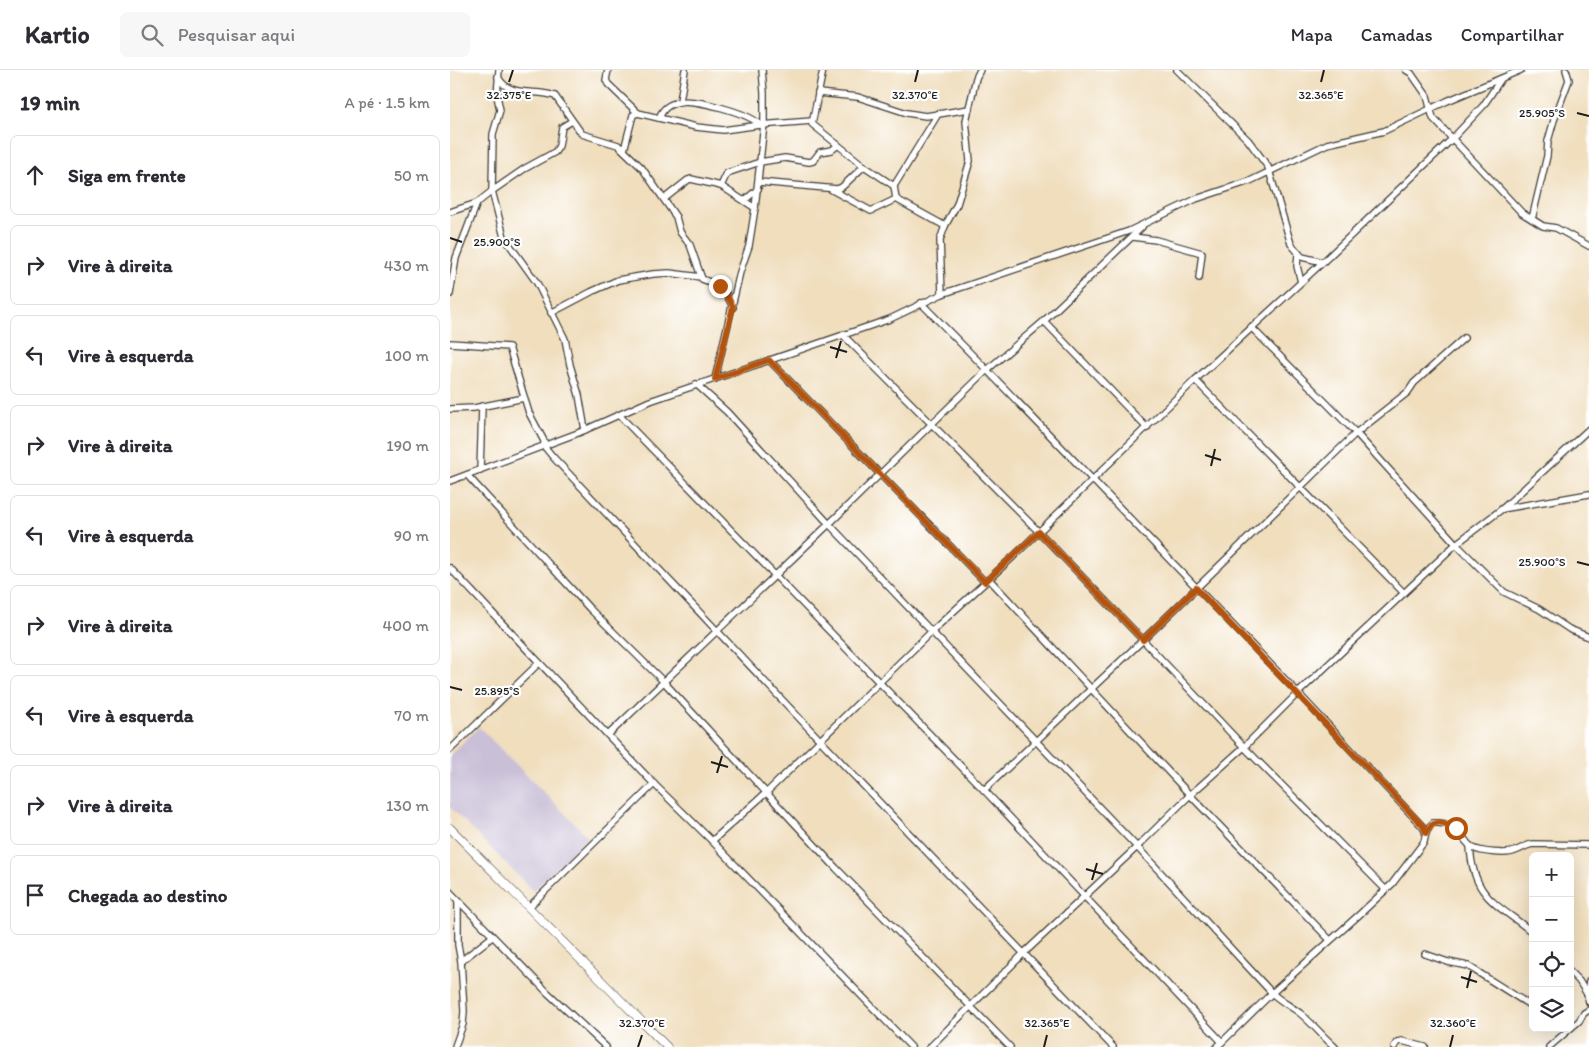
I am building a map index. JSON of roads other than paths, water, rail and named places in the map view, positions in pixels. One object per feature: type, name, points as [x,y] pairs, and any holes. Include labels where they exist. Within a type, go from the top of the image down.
[{"type":"main road","points":[[450,828],[667,1047]]},
{"type":"street","points":[[498,70],[497,96],[500,110],[493,134],[492,191],[504,237],[520,256],[537,284],[565,339],[570,365],[580,395],[585,430]]},
{"type":"street","points":[[608,70],[606,80],[608,84],[638,113],[717,130],[735,130],[762,124],[812,121]]},
{"type":"street","points":[[680,101],[685,70]]},
{"type":"street","points":[[715,379],[740,272],[749,246],[758,189],[764,93],[762,70]]},
{"type":"street","points":[[823,70],[812,121],[813,125],[864,166],[894,186]]},
{"type":"street","points":[[942,294],[940,242],[945,226],[957,204],[970,161],[966,125],[980,70]]},
{"type":"street","points":[[1177,70],[1248,140],[1267,164],[1289,239],[1298,254],[1305,259],[1323,262]]},
{"type":"street","points":[[1406,70],[1411,73],[1427,96],[1433,118],[1522,213],[1544,226],[1556,228],[1589,246]]},
{"type":"street","points":[[450,481],[585,430],[650,401],[696,384],[894,317],[942,294],[1129,231],[1196,199],[1246,183],[1327,144],[1377,133],[1521,70]]},
{"type":"street","points":[[1532,219],[1547,156],[1548,141],[1569,80],[1566,70]]},
{"type":"street","points":[[498,77],[502,84],[512,90],[555,96],[582,134],[612,143],[624,150],[642,168],[676,217],[680,232],[690,245],[701,276],[706,281],[720,286],[733,307]]},
{"type":"street","points":[[712,841],[767,792],[819,739],[1039,532],[1250,327],[1323,262],[1453,138],[1483,106],[1502,78]]},
{"type":"street","points":[[818,93],[858,97],[926,116],[969,109]]},
{"type":"street","points":[[659,118],[665,107],[680,101],[696,102],[740,114],[762,124]]},
{"type":"street","points":[[624,150],[633,115],[638,113]]},
{"type":"street","points":[[896,199],[894,186],[938,114]]},
{"type":"street","points":[[450,212],[477,203],[524,169],[555,152],[559,146],[562,127],[572,121]]},
{"type":"street","points":[[721,186],[727,173],[760,162],[785,158],[813,161],[820,152],[832,150],[838,145]]},
{"type":"street","points":[[832,190],[842,187],[864,166]]},
{"type":"street","points":[[664,198],[689,179],[700,180],[721,186],[755,208]]},
{"type":"street","points":[[759,182],[832,190],[871,211],[896,199]]},
{"type":"street","points":[[745,200],[758,189]]},
{"type":"street","points":[[896,199],[945,226]]},
{"type":"street","points":[[450,294],[456,258],[477,203]]},
{"type":"street","points":[[608,735],[987,370],[1044,321],[1145,224]]},
{"type":"street","points":[[1133,237],[1156,240],[1202,253],[1200,278]]},
{"type":"street","points":[[1298,254],[1297,266],[1301,282]]},
{"type":"street","points":[[450,263],[456,258]]},
{"type":"street","points":[[551,313],[618,280],[669,273],[701,276]]},
{"type":"street","points":[[921,303],[1298,693],[1423,826],[1426,833]]},
{"type":"street","points":[[1044,321],[1146,428]]},
{"type":"street","points":[[1250,327],[1356,433],[1456,544],[1504,592],[1539,609],[1569,629],[1589,637]]},
{"type":"street","points":[[843,334],[1039,532],[1244,748],[1386,890]]},
{"type":"street","points":[[984,790],[1143,640],[1356,433],[1408,392],[1414,384],[1464,338]]},
{"type":"street","points":[[450,343],[509,347],[529,413],[544,441],[544,446],[717,632],[1113,1047]]},
{"type":"street","points":[[769,360],[1092,688],[1190,795],[1330,940]]},
{"type":"street","points":[[1195,380],[1404,593]]},
{"type":"street","points":[[696,384],[727,412],[829,524],[1137,847],[1272,993],[1310,1022],[1335,1047]]},
{"type":"street","points":[[450,409],[482,406],[524,398]]},
{"type":"street","points":[[480,470],[482,406]]},
{"type":"street","points":[[619,415],[1085,896],[1219,1045],[1272,993],[1386,890],[1424,842],[1426,833],[1433,823],[1448,824],[1456,828],[1470,846],[1475,849],[1510,853],[1524,845],[1533,844],[1589,845]]},
{"type":"street","points":[[930,1047],[1023,954],[1190,795],[1244,748],[1298,693],[1456,544],[1502,509],[1589,429]]},
{"type":"street","points":[[467,475],[590,609],[664,681],[836,868],[1010,1047]]},
{"type":"street","points":[[1502,509],[1589,494]]},
{"type":"street","points":[[450,568],[654,784],[712,841],[911,1047]]},
{"type":"street","points":[[450,750],[539,663]]},
{"type":"street","points":[[529,907],[654,784]]},
{"type":"street","points":[[1470,846],[1472,870],[1483,892],[1490,901],[1529,930]]},
{"type":"street","points":[[450,892],[548,993],[606,1047]]},
{"type":"street","points":[[450,1046],[456,1047],[463,1024],[464,1011],[461,961],[458,953],[458,901]]},
{"type":"street","points":[[461,961],[492,936]]},
{"type":"street","points":[[1425,954],[1468,966],[1529,1004]]},
{"type":"street","points":[[1574,976],[1587,994],[1589,1002]]},
{"type":"street","points":[[1587,994],[1589,981]]},
{"type":"street","points":[[1574,1025],[1589,1010]]},
{"type":"street","points":[[1548,1047],[1565,1032]]},
{"type":"street","points":[[1394,1047],[1398,1042],[1402,1041],[1425,1047]]}]
